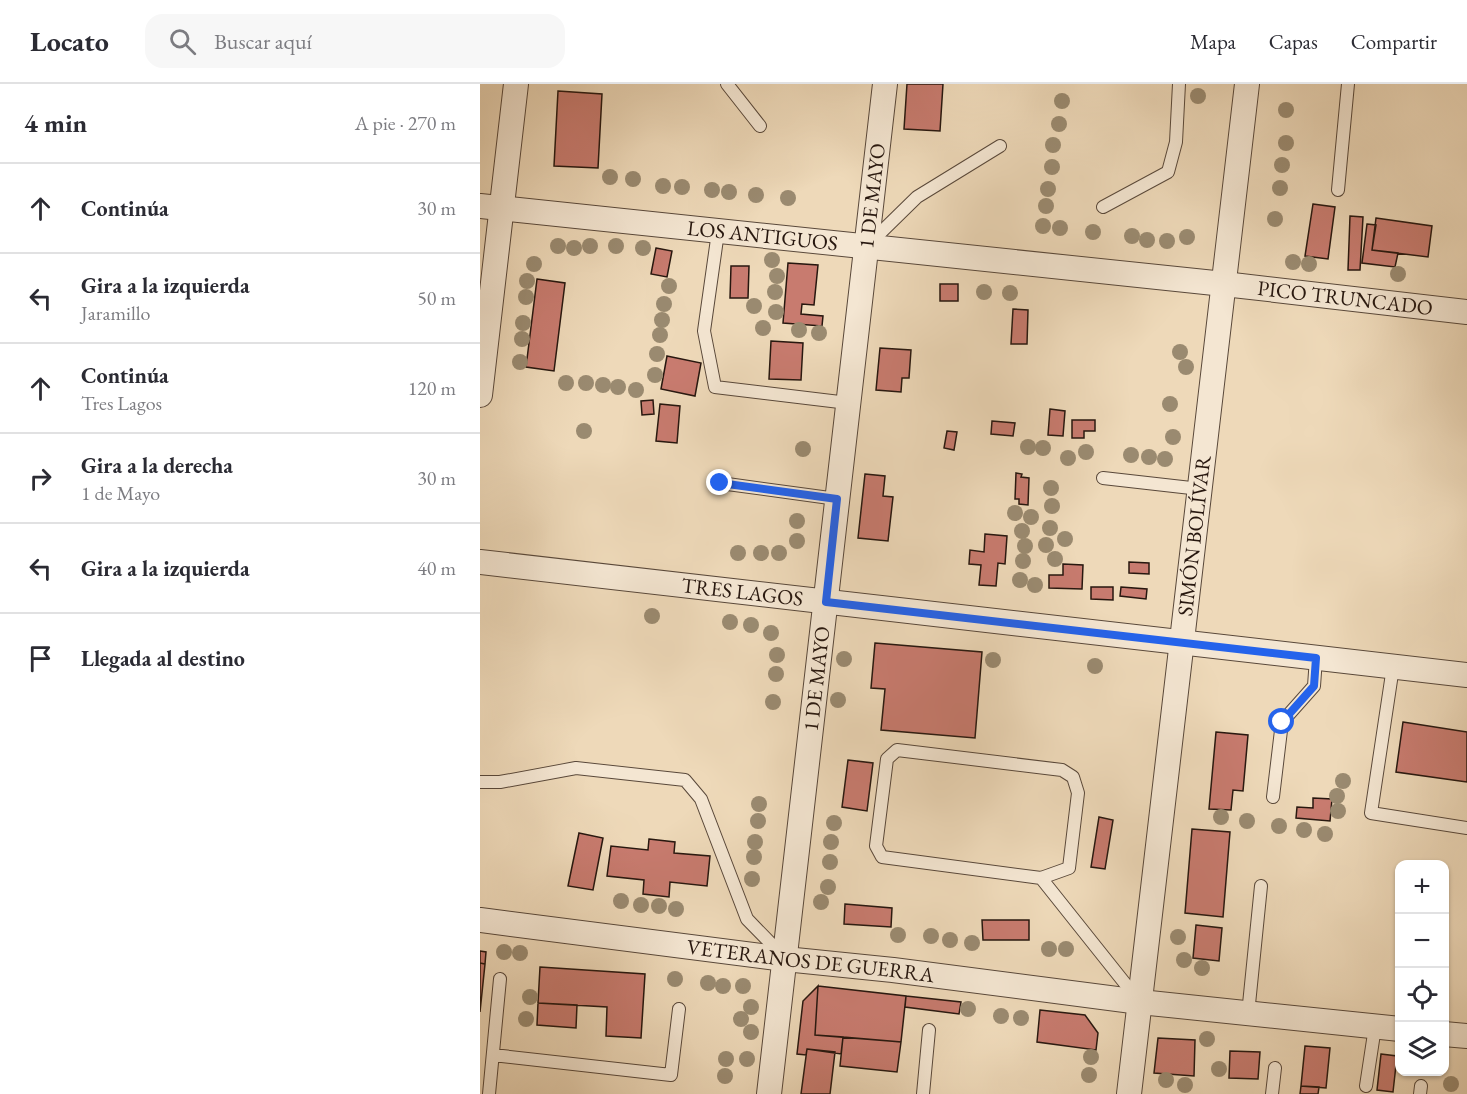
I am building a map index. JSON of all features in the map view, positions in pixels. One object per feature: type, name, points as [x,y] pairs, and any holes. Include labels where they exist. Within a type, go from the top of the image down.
[{"type":"street","points":[[480,395],[490,207],[516,84]]},
{"type":"street","name":"1 DE MAYO","points":[[769,1094],[885,84]]},
{"type":"street","name":"SIMÓN BOLÍVAR","points":[[1129,1094],[1247,84]]},
{"type":"street","name":"LOS ANTIGUOS","points":[[490,207],[1224,284]]},
{"type":"street","name":"PICO TRUNCADO","points":[[1224,284],[1467,312]]},
{"type":"street","name":"TRES LAGOS","points":[[480,562],[1467,675]]},
{"type":"street","name":"VETERANOS DE GUERRA","points":[[480,920],[1140,1002],[1395,1029]]},
{"type":"street","points":[[1449,1034],[1467,1036]]},
{"type":"lane","points":[[728,84],[760,126]]},
{"type":"lane","points":[[1103,207],[1168,172],[1176,142],[1179,84]]},
{"type":"lane","points":[[1338,190],[1348,84]]},
{"type":"lane","points":[[866,247],[916,197],[1000,146]]},
{"type":"lane","points":[[718,232],[704,331],[715,387],[848,403]]},
{"type":"lane","points":[[1103,478],[1200,489]]},
{"type":"lane","points":[[720,483],[837,499]]},
{"type":"lane","points":[[1273,797],[1282,722],[1314,686],[1316,658]]},
{"type":"lane","points":[[1392,667],[1371,813],[1467,828]]},
{"type":"lane","points":[[1041,878],[1069,868],[1078,794],[1073,777],[1062,770],[897,750],[887,759],[876,846],[882,856],[1041,878],[1140,1002]]},
{"type":"lane","points":[[480,782],[500,782],[576,768],[685,780],[701,799],[747,919],[784,958]]},
{"type":"lane","points":[[1248,1014],[1261,886]]},
{"type":"lane","points":[[489,1094],[500,980]]},
{"type":"lane","points":[[493,1055],[671,1075],[679,1009]]},
{"type":"lane","points":[[1366,1086],[1375,1027]]},
{"type":"lane","points":[[923,1094],[929,1030]]},
{"type":"lane","points":[[1272,1094],[1275,1068]]},
{"type":"building","points":[[907,84],[943,84],[940,131],[904,129]]},
{"type":"building","points":[[558,91],[602,94],[598,168],[554,166]]},
{"type":"building","points":[[1313,204],[1335,207],[1328,259],[1305,256]]},
{"type":"building","points":[[1350,216],[1363,217],[1360,270],[1348,270]]},
{"type":"building","points":[[1376,218],[1432,226],[1428,257],[1372,250]]},
{"type":"building","points":[[1367,224],[1376,225],[1372,250],[1398,253],[1395,267],[1362,263]]},
{"type":"building","points":[[656,248],[672,251],[667,277],[651,274]]},
{"type":"building","points":[[788,263],[818,265],[814,305],[802,304],[801,314],[823,316],[822,326],[783,323]]},
{"type":"building","points":[[731,266],[749,266],[748,298],[730,298]]},
{"type":"building","points":[[537,279],[565,283],[554,371],[526,367]]},
{"type":"building","points":[[940,284],[958,284],[958,301],[940,301]]},
{"type":"building","points":[[1013,309],[1028,310],[1027,344],[1011,344]]},
{"type":"building","points":[[771,341],[803,343],[801,380],[769,379]]},
{"type":"building","points":[[880,348],[911,350],[909,378],[902,378],[901,392],[876,390]]},
{"type":"building","points":[[667,356],[701,363],[695,396],[661,389]]},
{"type":"building","points":[[653,400],[654,414],[642,415],[641,401]]},
{"type":"building","points":[[660,404],[680,406],[677,443],[656,441]]},
{"type":"building","points":[[1050,409],[1065,411],[1063,436],[1048,435]]},
{"type":"building","points":[[1072,420],[1095,420],[1095,431],[1084,431],[1084,438],[1072,438]]},
{"type":"building","points":[[992,421],[1015,423],[1013,436],[991,434]]},
{"type":"building","points":[[947,431],[957,432],[954,450],[944,448]]},
{"type":"building","points":[[1016,473],[1022,474],[1021,477],[1029,478],[1028,505],[1019,504],[1019,499],[1015,499]]},
{"type":"building","points":[[865,474],[885,476],[883,496],[893,497],[888,541],[858,538]]},
{"type":"building","points":[[985,534],[1007,536],[1005,564],[998,563],[996,586],[979,585],[981,565],[969,564],[970,550],[984,552]]},
{"type":"building","points":[[1129,562],[1149,563],[1149,574],[1129,573]]},
{"type":"building","points":[[1063,564],[1083,565],[1082,589],[1049,588],[1049,575],[1063,575]]},
{"type":"building","points":[[1091,587],[1113,587],[1113,600],[1091,599]]},
{"type":"building","points":[[1121,587],[1147,589],[1146,599],[1120,596]]},
{"type":"building","points":[[875,643],[982,652],[975,738],[881,730],[885,689],[871,688]]},
{"type":"building","points":[[1403,722],[1467,732],[1467,782],[1396,772]]},
{"type":"building","points":[[1216,732],[1248,735],[1243,791],[1233,790],[1231,810],[1209,809]]},
{"type":"building","points":[[848,760],[873,763],[867,811],[842,807]]},
{"type":"building","points":[[1313,798],[1332,799],[1330,821],[1296,818],[1297,807],[1313,808]]},
{"type":"building","points":[[1099,817],[1113,820],[1105,869],[1091,867]]},
{"type":"building","points":[[1192,829],[1230,832],[1223,917],[1185,913]]},
{"type":"building","points":[[579,833],[603,838],[593,890],[568,886]]},
{"type":"building","points":[[649,839],[675,842],[674,853],[710,856],[707,886],[670,882],[669,897],[643,894],[644,880],[607,876],[611,846],[648,850]]},
{"type":"building","points":[[845,904],[892,908],[891,927],[844,924]]},
{"type":"building","points":[[982,920],[1029,920],[1029,940],[983,940]]},
{"type":"building","points":[[1196,925],[1222,928],[1219,961],[1193,958]]},
{"type":"building","points":[[480,951],[486,952],[485,964],[480,963]]},
{"type":"building","points":[[480,963],[485,964],[480,1012]]},
{"type":"building","points":[[540,967],[645,974],[641,1038],[606,1036],[607,1007],[538,1003]]},
{"type":"building","points":[[818,986],[906,996],[901,1042],[815,1035]]},
{"type":"building","points":[[818,986],[815,1035],[843,1037],[841,1054],[807,1049],[806,1055],[797,1054],[803,1001]]},
{"type":"building","points":[[906,996],[961,1002],[959,1014],[905,1007]]},
{"type":"building","points":[[538,1003],[577,1005],[576,1028],[537,1025]]},
{"type":"building","points":[[1040,1010],[1085,1015],[1098,1033],[1096,1050],[1037,1042]]},
{"type":"building","points":[[843,1037],[901,1042],[897,1072],[840,1066]]},
{"type":"building","points":[[1158,1038],[1195,1040],[1194,1076],[1154,1073]]},
{"type":"building","points":[[1305,1046],[1330,1048],[1326,1088],[1301,1086]]},
{"type":"building","points":[[807,1049],[835,1052],[830,1094],[801,1094]]},
{"type":"building","points":[[1230,1051],[1260,1052],[1258,1079],[1229,1078]]},
{"type":"building","points":[[1381,1054],[1395,1056],[1393,1092],[1377,1090]]},
{"type":"building","points":[[1301,1086],[1319,1087],[1318,1094],[1300,1094]]},
{"type":"route","points":[[720,483],[837,499],[826,602],[1316,658],[1314,686],[1282,722]]}]
